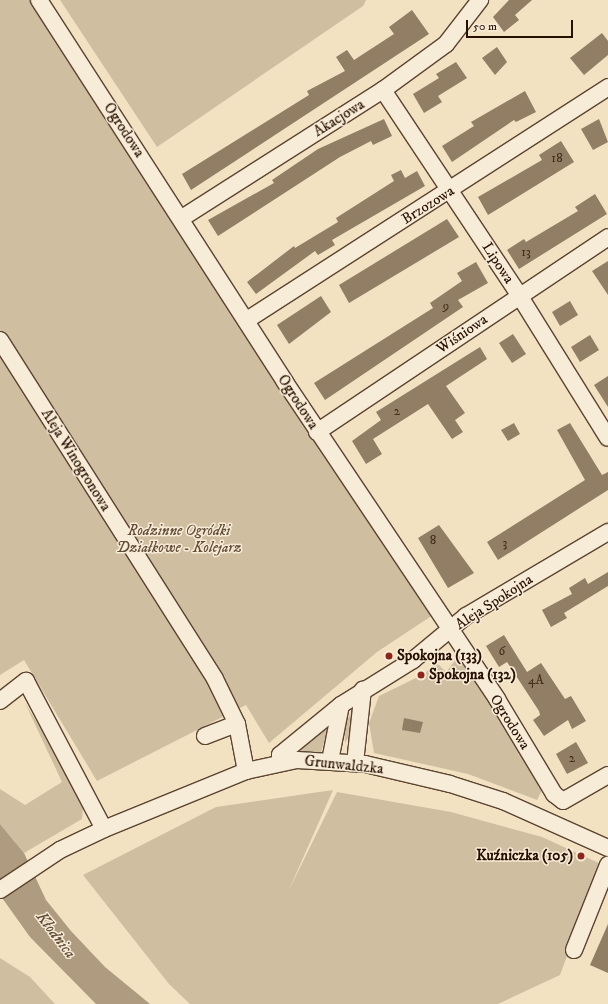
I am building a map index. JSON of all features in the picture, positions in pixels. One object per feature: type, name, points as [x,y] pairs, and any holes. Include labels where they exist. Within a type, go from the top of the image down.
[{"type":"street","name":"Ogrodowa","points":[[39,0],[182,218],[317,432],[450,630],[554,794],[563,801],[608,775]]},
{"type":"street","name":"Akacjowa","points":[[182,218],[383,90],[446,44],[480,0]]},
{"type":"street","name":"Brzozowa","points":[[247,320],[451,190],[608,87]]},
{"type":"street","name":"Lipowa","points":[[383,90],[451,190],[519,295],[608,438]]},
{"type":"street","name":"Wiśniowa","points":[[317,432],[519,295],[608,237]]},
{"type":"street","name":"Aleja Winogronowa","points":[[0,340],[215,679],[237,724],[246,771]]},
{"type":"street","name":"Aleja Spokojna","points":[[280,763],[280,755],[341,706],[363,689],[413,660],[466,616],[608,532]]},
{"type":"street","points":[[0,701],[26,681],[104,829]]},
{"type":"street","points":[[355,763],[363,689]]},
{"type":"street","points":[[330,761],[341,706]]},
{"type":"street","points":[[205,736],[237,724]]},
{"type":"street","name":"Grunwaldzka","points":[[0,890],[60,850],[104,829],[246,771],[280,763],[330,761],[355,763],[450,784],[494,798],[608,848]]},
{"type":"street","points":[[574,950],[608,865]]},
{"type":"green space","name":"Rodzinne Ogródki Działkowe - Kolejarz","points":[[0,0],[45,0],[433,615],[377,652],[269,743],[246,705],[97,781],[24,660],[0,675]]},
{"type":"green space","points":[[60,0],[366,0],[363,6],[157,147]]},
{"type":"green space","points":[[460,654],[544,786],[537,800],[468,774],[374,753],[369,723],[379,696],[424,674],[436,662],[446,672]]},
{"type":"green space","points":[[25,703],[84,798],[82,819],[24,853],[0,824],[0,789],[25,805],[62,782]]},
{"type":"green space","points":[[353,710],[351,732],[345,743],[344,725]]},
{"type":"green space","points":[[329,725],[321,752],[298,754],[298,750]]},
{"type":"green space","points":[[333,790],[288,892],[337,792],[451,812],[542,837],[601,864],[560,975],[498,1004],[190,1004],[169,984],[83,875],[216,807]]},
{"type":"green space","points":[[0,958],[30,977],[55,1004],[0,1004]]},
{"type":"water","name":"Kłodnica","points":[[0,824],[24,853],[46,900],[71,931],[105,967],[150,1004],[96,1004],[30,937],[0,895]]},
{"type":"building","points":[[509,0],[532,0],[515,15],[519,20],[504,32],[493,17]]},
{"type":"building","points":[[412,10],[429,34],[191,190],[182,174],[309,95],[307,91],[345,71],[336,57],[347,50],[354,60],[394,34],[389,27]]},
{"type":"building","points":[[602,33],[608,41],[608,55],[584,75],[570,58]]},
{"type":"building","points":[[497,47],[507,62],[495,75],[482,58]]},
{"type":"building","points":[[456,62],[467,78],[438,96],[442,102],[424,113],[413,94],[439,78],[436,74]]},
{"type":"building","points":[[525,91],[536,112],[516,122],[514,120],[452,162],[442,146],[474,126],[471,122]]},
{"type":"building","points":[[384,119],[392,136],[373,145],[371,141],[340,157],[218,236],[208,220],[274,183],[272,180],[318,149]]},
{"type":"building","points":[[599,119],[608,142],[593,150],[581,129]]},
{"type":"building","points":[[561,141],[574,162],[488,215],[478,197],[542,160],[539,155]]},
{"type":"building","points":[[401,170],[405,178],[417,171],[425,186],[332,240],[335,245],[318,255],[315,251],[256,294],[247,282],[294,246],[295,248],[338,222],[336,218],[394,181],[391,175]]},
{"type":"building","points":[[595,194],[607,214],[519,269],[507,250],[524,239],[526,242],[578,211],[575,207]]},
{"type":"building","points":[[447,219],[459,237],[349,303],[339,285]]},
{"type":"building","points":[[608,261],[608,295],[592,271]]},
{"type":"building","points":[[476,262],[488,283],[458,300],[463,307],[325,400],[314,383],[433,308],[430,303],[462,281],[457,273]]},
{"type":"building","points":[[321,296],[331,312],[289,344],[277,325]]},
{"type":"building","points":[[570,301],[578,315],[560,326],[552,312]]},
{"type":"building","points":[[513,334],[526,354],[512,363],[499,343]]},
{"type":"building","points":[[590,335],[599,350],[580,362],[571,347]]},
{"type":"building","points":[[480,347],[487,359],[446,386],[465,413],[455,420],[463,432],[452,439],[428,404],[373,439],[382,454],[366,464],[352,441],[381,420],[376,412]]},
{"type":"building","points":[[608,376],[608,407],[594,385]]},
{"type":"building","points":[[514,423],[520,434],[508,441],[501,430]]},
{"type":"building","points":[[570,423],[602,475],[608,472],[608,490],[498,560],[487,542],[585,480],[557,430]]},
{"type":"building","points":[[439,525],[474,573],[448,588],[418,538]]},
{"type":"building","points":[[608,572],[608,586],[564,613],[567,618],[551,627],[542,610],[572,594],[569,588],[585,578],[588,584]]},
{"type":"building","points":[[504,635],[527,672],[541,663],[565,699],[571,696],[586,721],[572,729],[568,720],[544,736],[533,720],[540,715],[539,711],[507,662],[499,667],[486,646]]},
{"type":"building","points":[[404,718],[423,722],[420,733],[402,730]]},
{"type":"building","points":[[576,742],[588,763],[567,774],[556,754]]},
{"type":"building","points":[[608,924],[608,973],[590,965]]},
{"type":"place","name":"Spokojna (133)","points":[[389,656]]},
{"type":"place","name":"Spokojna (132)","points":[[421,675]]},
{"type":"place","name":"Kuźniczka (105)","points":[[581,856]]}]
